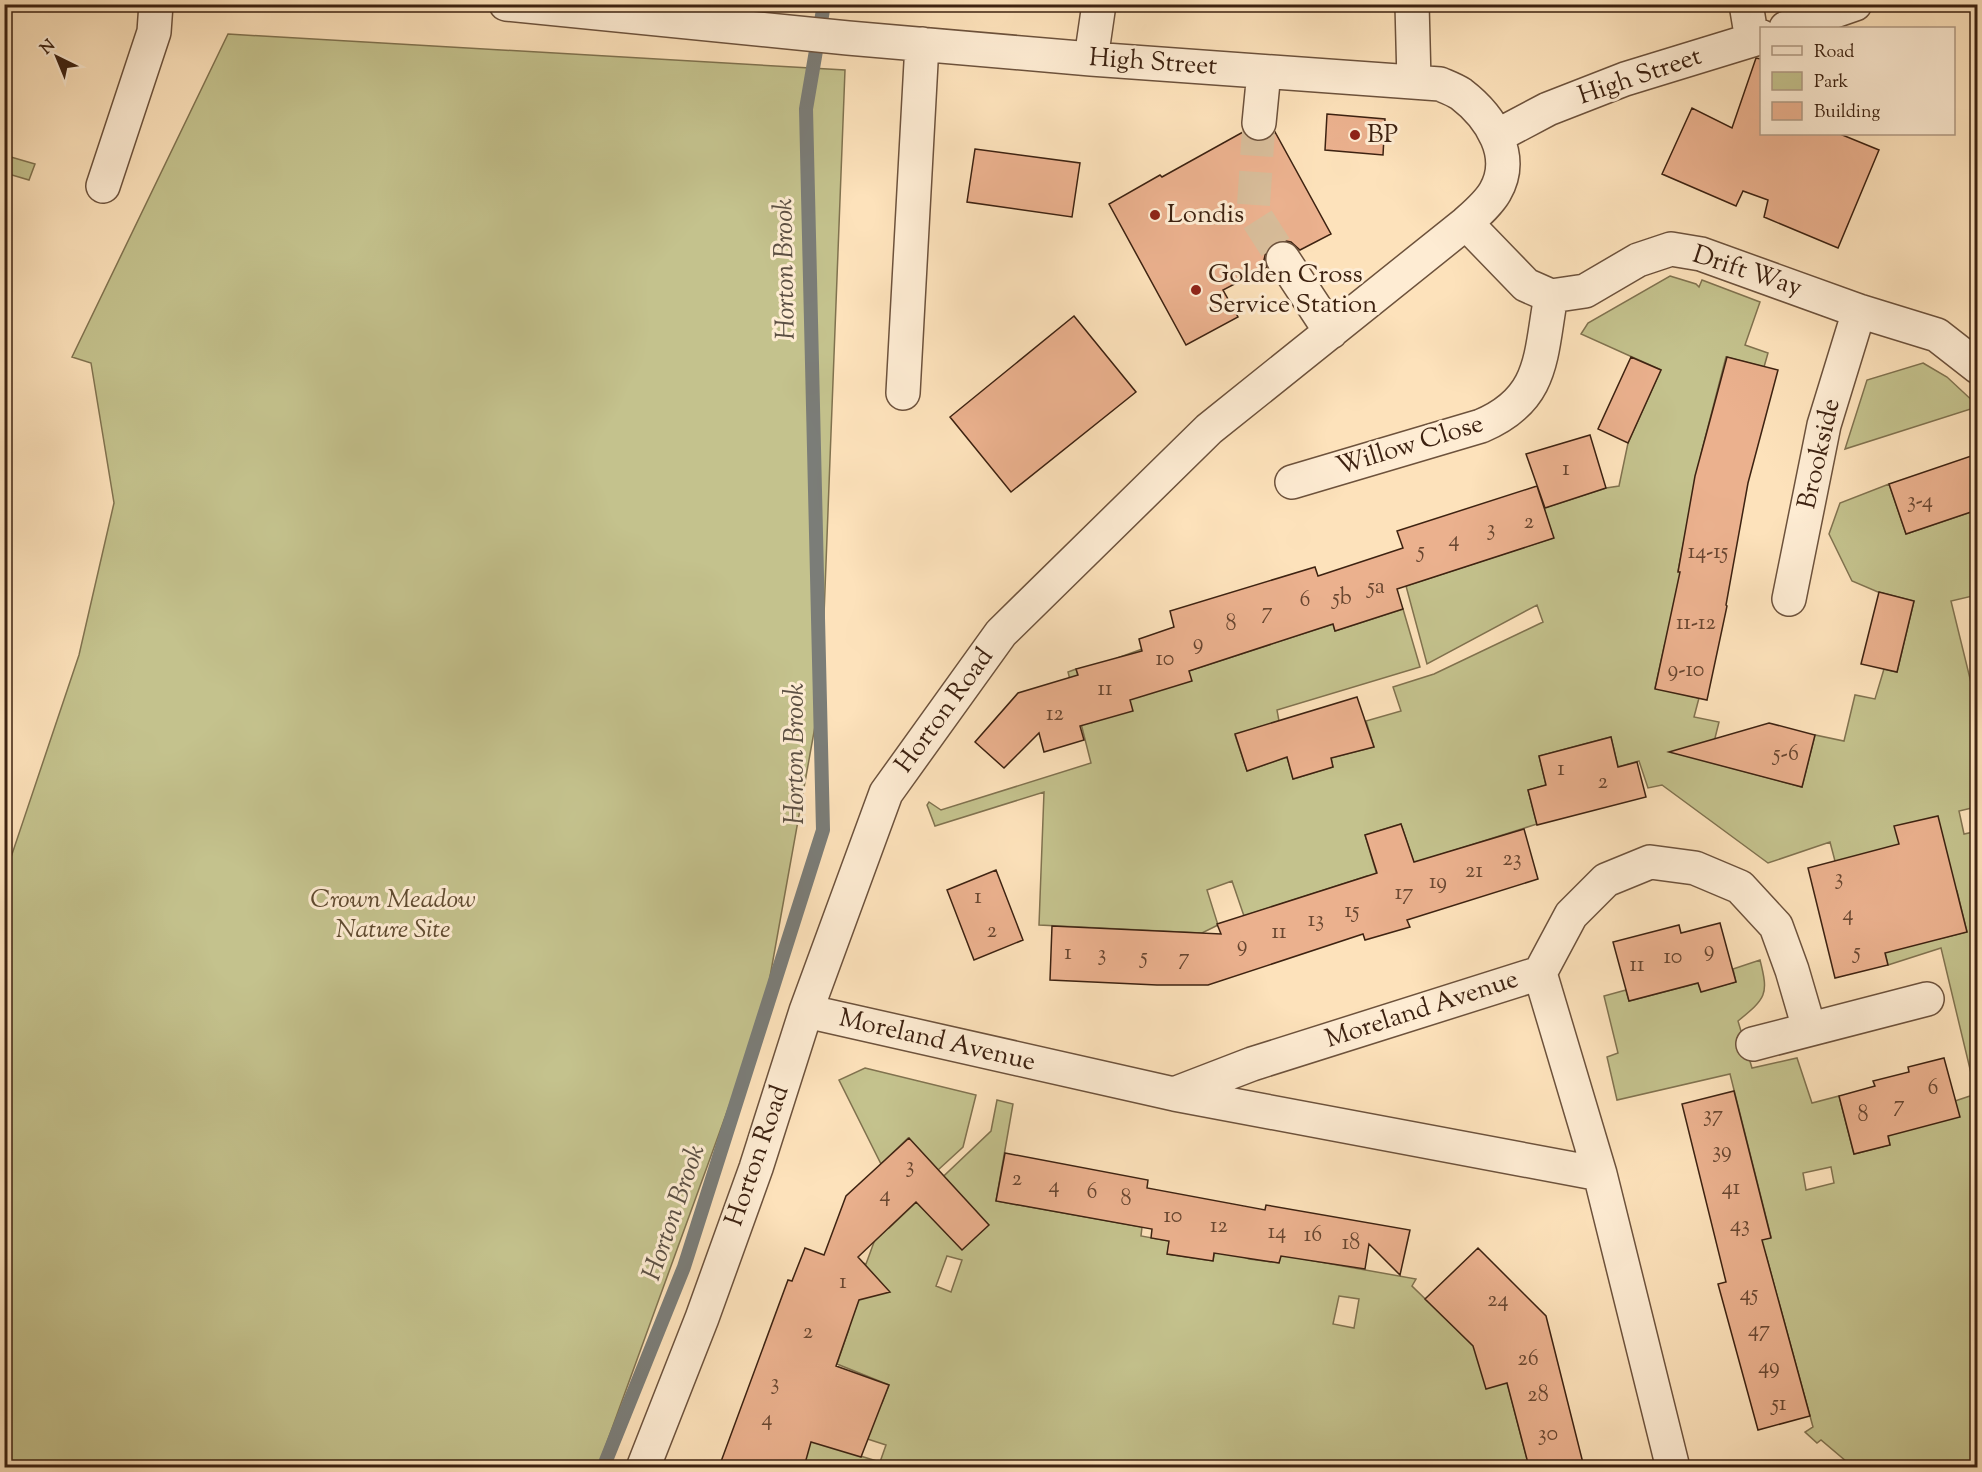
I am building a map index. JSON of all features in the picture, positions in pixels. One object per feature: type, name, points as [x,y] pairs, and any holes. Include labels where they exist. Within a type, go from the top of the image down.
[{"type":"street","points":[[103,186],[154,32],[156,4]]},
{"type":"street","name":"High Street","points":[[506,4],[789,33],[1091,59],[1440,84],[1460,94],[1486,119],[1497,136],[1548,109],[1625,79],[1757,39]]},
{"type":"street","points":[[1091,59],[1099,4]]},
{"type":"street","points":[[1412,4],[1414,81]]},
{"type":"street","points":[[1746,4],[1757,39]]},
{"type":"street","points":[[1789,27],[1855,4]]},
{"type":"street","points":[[903,393],[922,44]]},
{"type":"street","points":[[1259,123],[1264,72]]},
{"type":"street","name":"Horton Road","points":[[643,1467],[702,1318],[756,1168],[806,1011],[886,793],[1001,633],[1209,429],[1484,207],[1495,192],[1504,162],[1497,136]]},
{"type":"street","points":[[1466,223],[1526,285],[1551,296]]},
{"type":"street","name":"Drift Way","points":[[1551,296],[1585,291],[1638,261],[1671,249],[1701,254],[1859,311],[1937,335],[1977,367]]},
{"type":"street","points":[[1283,259],[1331,332]]},
{"type":"street","name":"Willow Close","points":[[1292,482],[1480,426],[1499,418],[1519,402],[1531,386],[1539,365],[1551,296]]},
{"type":"street","name":"Brookside","points":[[1789,599],[1824,425],[1859,311]]},
{"type":"street","points":[[1540,973],[1571,915],[1606,880],[1650,862],[1695,868],[1740,887],[1776,926],[1809,1028]]},
{"type":"street","name":"Moreland Avenue","points":[[1174,1094],[1252,1064],[1540,973],[1600,1174],[1673,1467]]},
{"type":"street","points":[[1753,1044],[1927,999]]},
{"type":"street","name":"Moreland Avenue","points":[[806,1011],[1174,1094],[1600,1174]]},
{"type":"green space","name":"Crown Meadow Nature Site","points":[[228,34],[845,70],[821,693],[764,1010],[598,1467],[5,1467],[5,875],[79,655],[114,503],[91,363],[72,357]]},
{"type":"green space","points":[[4,155],[35,164],[29,180],[5,173]]},
{"type":"green space","points":[[1670,276],[1699,287],[1702,280],[1760,302],[1745,345],[1768,353],[1764,367],[1726,357],[1702,450],[1678,571],[1718,579],[1665,643],[1655,688],[1699,698],[1694,717],[1719,722],[1709,762],[1802,787],[1815,735],[1844,741],[1855,695],[1875,699],[1884,669],[1897,672],[1914,601],[1878,592],[1852,581],[1829,534],[1840,503],[1889,484],[1906,534],[1977,510],[1977,595],[1951,601],[1978,711],[1977,813],[1976,807],[1959,811],[1964,834],[1978,831],[1977,1467],[1853,1467],[1821,1440],[1817,1443],[1805,1432],[1813,1427],[1766,1255],[1721,1250],[1771,1237],[1730,1074],[1617,1100],[1607,1057],[1618,1053],[1604,996],[1626,990],[1629,1001],[1698,983],[1701,991],[1736,982],[1733,969],[1760,960],[1764,981],[1763,995],[1755,1007],[1738,1021],[1752,1068],[1797,1058],[1812,1103],[1839,1096],[1854,1154],[1890,1145],[1888,1136],[1955,1101],[1976,1094],[1941,948],[1888,965],[1870,891],[1835,861],[1830,842],[1768,863],[1662,785],[1648,788],[1639,761],[1618,767],[1611,737],[1539,756],[1546,785],[1528,790],[1537,824],[1414,863],[1401,824],[1365,835],[1377,875],[1367,876],[1244,916],[1232,881],[1207,890],[1218,925],[1202,933],[1039,925],[1044,792],[935,826],[927,805],[929,802],[941,810],[1091,763],[1068,672],[1076,669],[1092,722],[1117,658],[1142,649],[1189,671],[1333,624],[1335,631],[1403,609],[1420,667],[1277,710],[1279,721],[1235,735],[1247,771],[1287,757],[1293,779],[1333,767],[1331,758],[1374,747],[1366,721],[1401,711],[1393,687],[1434,674],[1543,622],[1537,605],[1427,664],[1406,586],[1553,538],[1544,508],[1619,486],[1628,443],[1661,370],[1581,334],[1588,323]],"holes":[[[1957,891],[1967,932],[1938,939],[1928,899]],[[1831,1167],[1834,1183],[1806,1190],[1803,1173]]]},
{"type":"green space","points":[[1923,363],[1947,377],[1977,407],[1845,449],[1867,380]]},
{"type":"green space","points":[[865,1068],[976,1095],[963,1147],[938,1170],[908,1138],[881,1164],[839,1080]]},
{"type":"green space","points":[[997,1100],[1013,1104],[996,1201],[1142,1227],[1141,1236],[1169,1241],[1168,1254],[1213,1261],[1216,1246],[1249,1259],[1279,1263],[1281,1255],[1416,1279],[1412,1286],[1451,1324],[1469,1304],[1507,1382],[1529,1467],[804,1468],[805,1465],[787,1461],[791,1410],[882,1403],[889,1385],[837,1364],[849,1329],[848,1258],[866,1264],[878,1231],[889,1228],[991,1131]],"holes":[[[947,1256],[962,1260],[951,1292],[936,1286]],[[1339,1296],[1359,1299],[1354,1328],[1333,1324]],[[849,1433],[886,1445],[880,1462],[844,1451]]]},
{"type":"building","points":[[1756,58],[1760,59],[1760,135],[1842,135],[1879,150],[1838,248],[1764,217],[1768,200],[1743,191],[1736,206],[1662,174],[1692,108],[1732,128]]},
{"type":"building","name":"BP","points":[[1327,114],[1385,119],[1383,155],[1325,150]]},
{"type":"building","points":[[1243,132],[1249,139],[1258,142],[1267,140],[1275,132],[1331,234],[1300,250],[1291,242],[1281,240],[1272,244],[1266,251],[1264,260],[1267,267],[1223,290],[1238,317],[1186,345],[1109,204]]},
{"type":"building","points":[[975,149],[1080,163],[1072,217],[967,202]]},
{"type":"building","points":[[1074,316],[1136,392],[1011,492],[950,417]]},
{"type":"building","points":[[1631,357],[1661,370],[1628,443],[1598,429]]},
{"type":"building","points":[[1727,357],[1778,370],[1748,483],[1727,606],[1707,700],[1655,689],[1680,572],[1678,572],[1695,476]]},
{"type":"building","points":[[1590,435],[1606,488],[1545,508],[1526,454]]},
{"type":"building","points":[[1977,454],[1977,510],[1906,534],[1889,484]]},
{"type":"building","points":[[1537,486],[1554,538],[1397,589],[1403,609],[1335,631],[1333,624],[1189,671],[1192,681],[1130,700],[1133,711],[1080,726],[1084,740],[1044,752],[1039,733],[1004,768],[975,742],[1018,693],[1078,675],[1076,669],[1142,651],[1139,639],[1174,627],[1170,611],[1315,567],[1318,576],[1403,548],[1397,531]]},
{"type":"building","points":[[1879,592],[1914,601],[1897,672],[1861,664]]},
{"type":"building","points":[[1357,697],[1374,747],[1331,758],[1333,767],[1293,779],[1287,757],[1247,771],[1235,734]]},
{"type":"building","points":[[1769,723],[1815,735],[1802,787],[1669,752]]},
{"type":"building","points":[[1611,737],[1618,767],[1637,762],[1646,797],[1537,825],[1528,790],[1546,785],[1539,756]]},
{"type":"building","points":[[1938,816],[1967,932],[1885,953],[1888,965],[1835,978],[1808,868],[1899,844],[1894,826]]},
{"type":"building","points":[[1401,824],[1414,862],[1524,829],[1538,879],[1407,920],[1410,927],[1365,940],[1363,934],[1208,985],[1050,980],[1052,926],[1221,934],[1217,924],[1377,873],[1365,835]]},
{"type":"building","points":[[996,870],[1023,940],[974,960],[947,890]]},
{"type":"building","points":[[1720,923],[1736,982],[1701,992],[1698,983],[1629,1001],[1613,942],[1679,925],[1681,933]]},
{"type":"building","points":[[1944,1058],[1960,1117],[1888,1136],[1890,1145],[1854,1154],[1839,1096],[1875,1086],[1873,1081],[1909,1072],[1908,1067]]},
{"type":"building","points":[[1734,1091],[1771,1238],[1762,1240],[1810,1416],[1758,1430],[1718,1284],[1726,1282],[1682,1104]]},
{"type":"building","points":[[909,1138],[989,1225],[962,1250],[916,1202],[858,1257],[890,1292],[859,1300],[836,1366],[889,1385],[861,1457],[811,1442],[804,1467],[719,1467],[788,1280],[792,1281],[805,1248],[824,1255],[846,1196]]},
{"type":"building","points":[[1005,1153],[1148,1180],[1147,1188],[1265,1210],[1266,1205],[1410,1230],[1400,1275],[1369,1244],[1365,1269],[1281,1256],[1279,1263],[1214,1253],[1213,1261],[1167,1254],[1169,1241],[1151,1238],[1152,1229],[996,1201]]},
{"type":"building","points":[[1478,1248],[1546,1316],[1584,1467],[1529,1467],[1507,1383],[1486,1389],[1473,1346],[1425,1299]]},
{"type":"waterway","name":"Horton Brook","points":[[603,1468],[684,1267],[823,830],[806,109],[824,4]]},
{"type":"tunnel","points":[[1259,123],[1253,212],[1283,259]]},
{"type":"place","name":"BP","points":[[1355,135]]},
{"type":"place","name":"Londis","points":[[1155,215]]},
{"type":"place","name":"Golden Cross Service Station","points":[[1196,290]]}]
